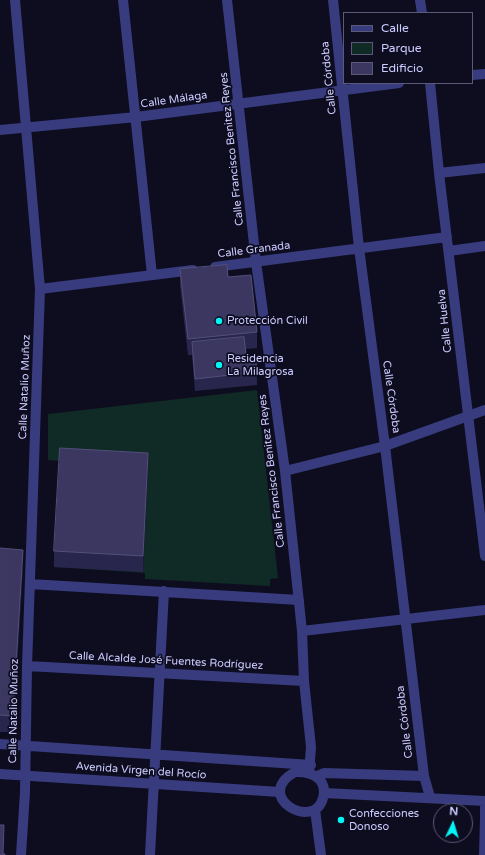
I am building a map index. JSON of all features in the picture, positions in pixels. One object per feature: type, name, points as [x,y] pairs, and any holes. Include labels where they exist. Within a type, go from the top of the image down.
[{"type":"street","name":"Calle Natalio Muñoz","points":[[15,0],[40,289],[26,666],[21,855]]},
{"type":"street","points":[[123,0],[152,275]]},
{"type":"street","name":"Calle Francisco Benitez Reyes","points":[[227,0],[256,262],[285,471],[302,631],[304,681],[312,747],[312,771]]},
{"type":"street","name":"Calle Córdoba","points":[[333,0],[359,248],[385,446],[424,776],[430,797]]},
{"type":"street","points":[[420,0],[422,12]]},
{"type":"street","points":[[473,75],[485,74]]},
{"type":"street","name":"Calle Málaga","points":[[0,130],[27,126],[136,117],[391,84]]},
{"type":"street","name":"Calle Huelva","points":[[430,84],[439,173],[485,556]]},
{"type":"street","points":[[439,173],[485,168]]},
{"type":"street","name":"Calle Granada","points":[[40,289],[447,237]]},
{"type":"street","points":[[449,251],[485,246]]},
{"type":"street","points":[[285,471],[385,446],[485,410]]},
{"type":"street","points":[[30,584],[298,600]]},
{"type":"street","points":[[150,855],[164,591]]},
{"type":"street","points":[[302,631],[485,610]]},
{"type":"street","name":"Calle Alcalde José Fuentes Rodríguez","points":[[26,666],[160,672],[304,681]]},
{"type":"street","points":[[0,744],[155,755],[324,773],[424,776]]},
{"type":"street","points":[[312,771],[322,783],[324,793],[321,804],[315,810],[302,812],[286,806],[281,799],[280,792],[281,786],[288,776],[296,772],[312,771]]},
{"type":"street","name":"Avenida Virgen del Rocío","points":[[0,774],[280,792]]},
{"type":"street","points":[[324,793],[485,800],[484,855]]},
{"type":"street","points":[[315,810],[321,855]]},
{"type":"green space","points":[[257,390],[278,578],[270,579],[270,586],[145,579],[145,573],[54,567],[60,461],[48,460],[48,414]]},
{"type":"building","name":"Protección Civil","points":[[227,265],[228,277],[251,275],[257,332],[188,339],[180,269]]},
{"type":"building","name":"Residencia La Milagrosa","points":[[244,337],[247,363],[256,362],[257,372],[195,379],[192,342]]},
{"type":"building","points":[[60,448],[148,453],[143,556],[54,551]]},
{"type":"building","points":[[0,548],[23,550],[13,716],[0,715]]},
{"type":"building","points":[[0,825],[4,825],[3,854],[5,855],[0,855]]},
{"type":"place","name":"Protección Civil","points":[[219,321]]},
{"type":"place","name":"Residencia La Milagrosa","points":[[219,365]]},
{"type":"place","name":"Confecciones Donoso","points":[[341,820]]}]
